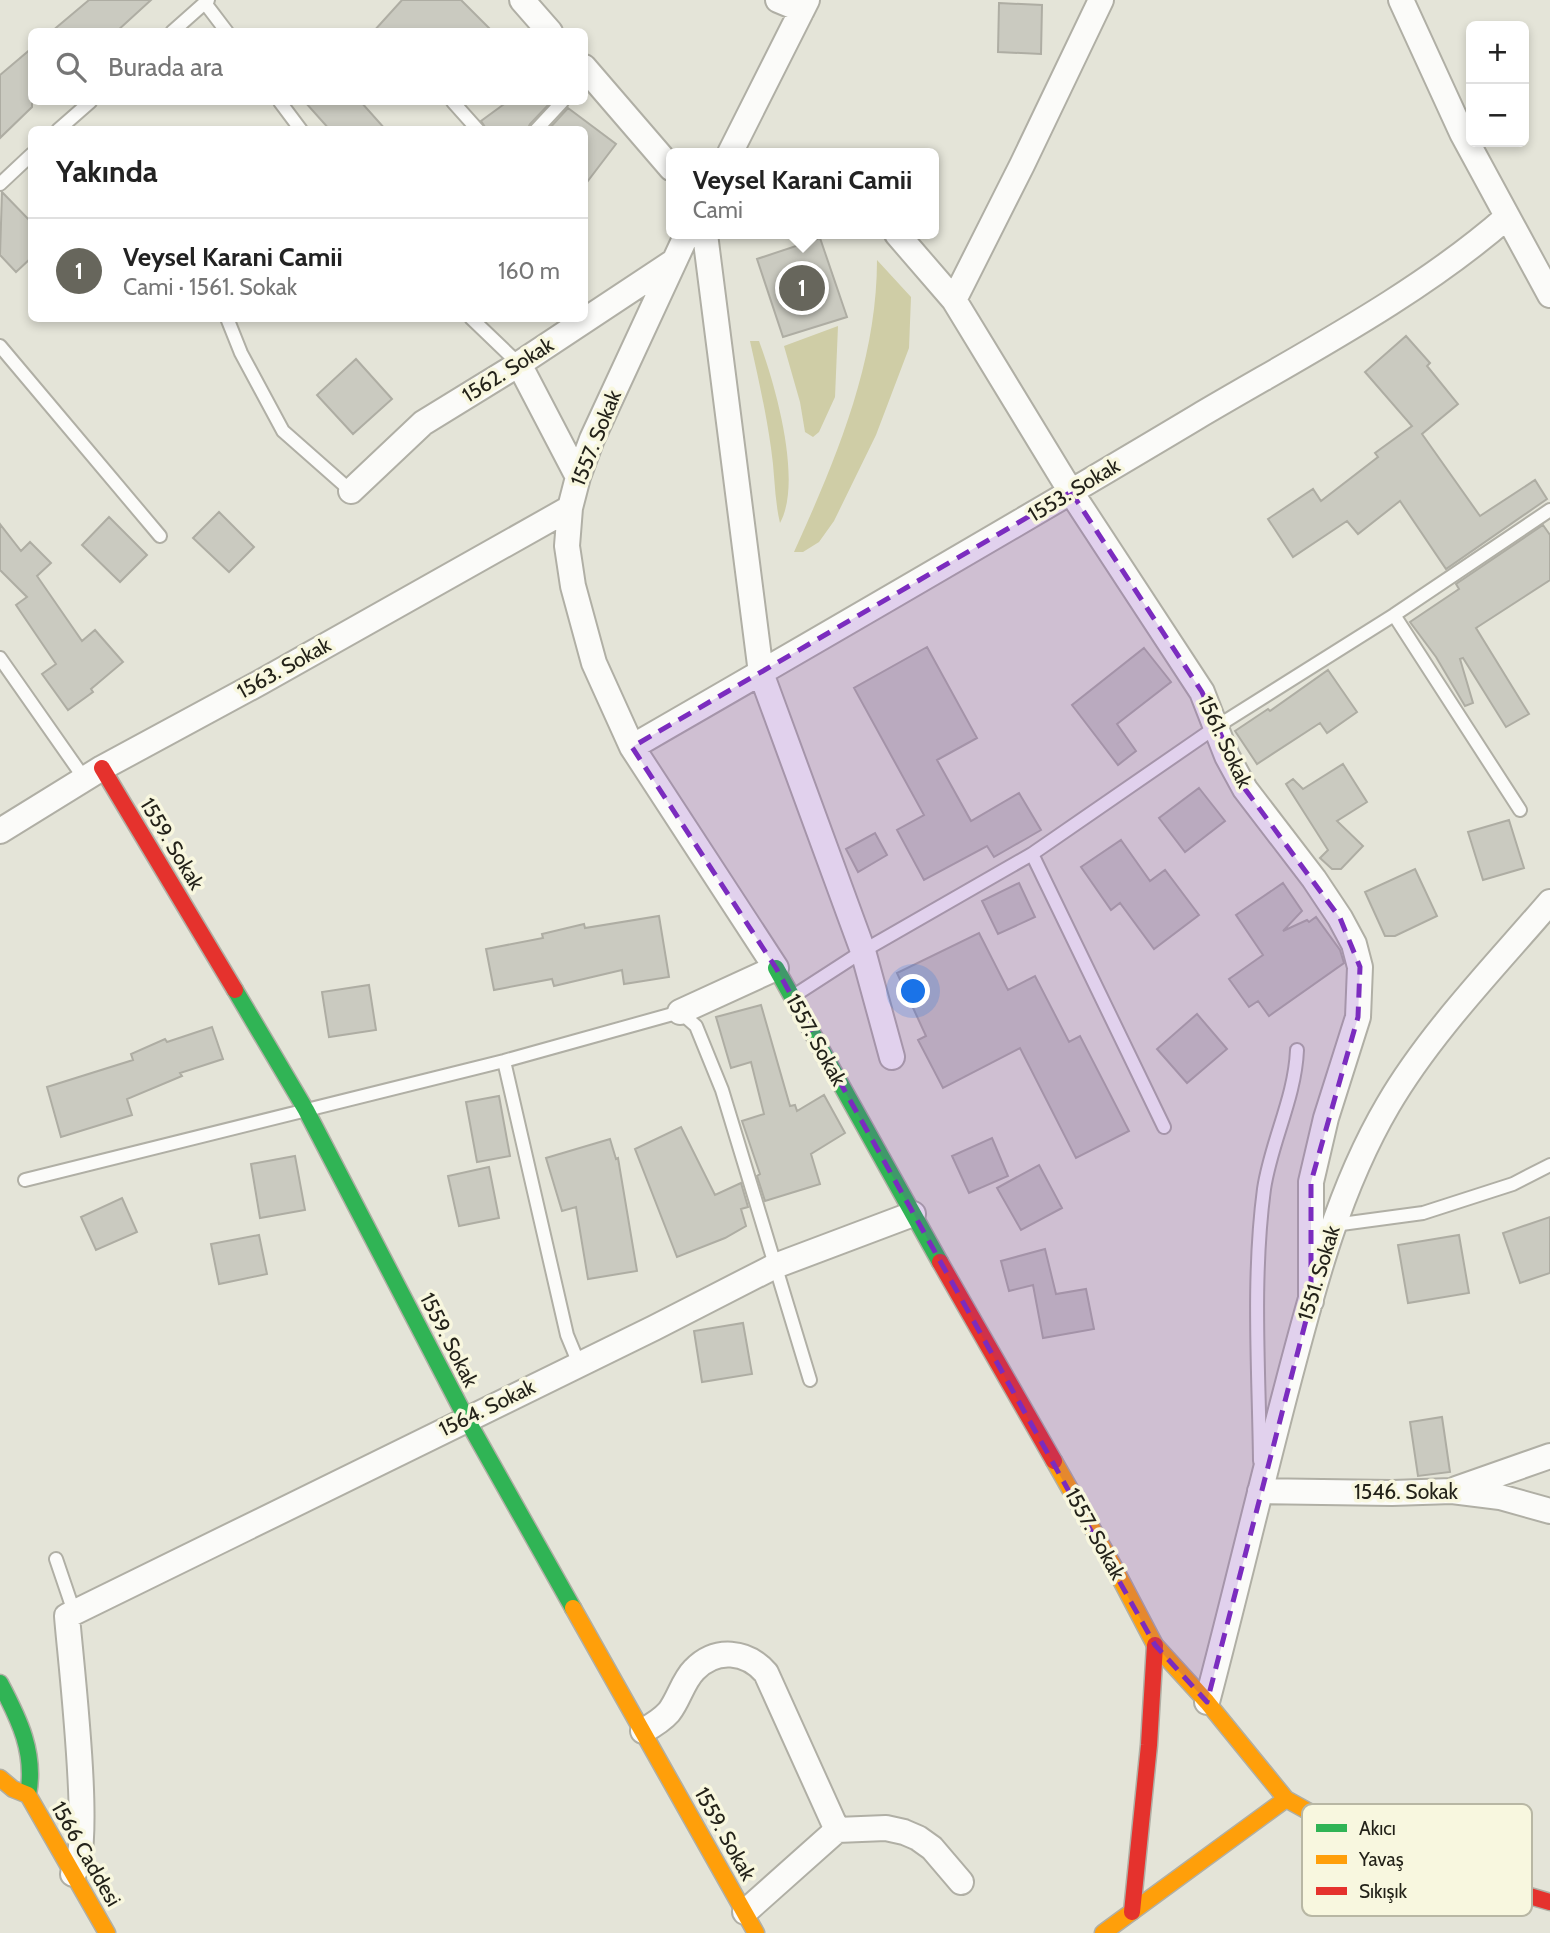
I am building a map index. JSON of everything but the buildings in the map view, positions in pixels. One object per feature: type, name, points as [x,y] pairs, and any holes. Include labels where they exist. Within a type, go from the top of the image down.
[{"type":"street","points":[[522,0],[546,28]]},
{"type":"street","points":[[735,148],[804,5],[778,0]]},
{"type":"street","points":[[954,300],[1023,165],[1101,0]]},
{"type":"street","points":[[1401,0],[1462,133],[1550,295]]},
{"type":"street","points":[[588,74],[666,162]]},
{"type":"street","name":"1553. Sokak","points":[[632,747],[1071,492],[1363,318],[1474,246],[1507,217]]},
{"type":"street","name":"1557. Sokak","points":[[685,239],[592,439],[570,508],[567,546],[573,586],[594,663],[632,747],[776,968],[1113,1565],[1155,1645],[1207,1702],[1286,1799]]},
{"type":"street","points":[[706,239],[761,673],[863,951],[892,1057]]},
{"type":"street","name":"1561. Sokak","points":[[901,239],[954,300],[1071,492],[1202,692],[1227,756],[1245,789],[1340,918],[1354,944],[1360,967],[1359,1017],[1326,1118],[1311,1182],[1311,1301]]},
{"type":"street","name":"1562. Sokak","points":[[588,318],[674,261]]},
{"type":"street","name":"1562. Sokak","points":[[351,491],[422,423],[582,322]]},
{"type":"street","points":[[519,364],[578,477]]},
{"type":"street","name":"1563. Sokak","points":[[0,831],[93,773],[570,508]]},
{"type":"street","name":"1559. Sokak","points":[[93,773],[306,1110],[466,1418],[750,1923]]},
{"type":"street","name":"1551. Sokak","points":[[1207,1702],[1311,1301],[1333,1225],[1358,1160],[1401,1083],[1453,1015],[1550,902]]},
{"type":"street","points":[[680,1012],[776,968]]},
{"type":"street","name":"1564. Sokak","points":[[70,1614],[775,1266],[913,1214]]},
{"type":"street","points":[[1452,1491],[1550,1455]]},
{"type":"street","name":"1546. Sokak","points":[[1260,1491],[1452,1491],[1500,1497],[1550,1511]]},
{"type":"street","points":[[70,1614],[79,1740],[82,1845],[80,1864],[73,1874]]},
{"type":"street","points":[[1138,1922],[1155,1645]]},
{"type":"street","points":[[643,1731],[668,1713],[693,1670],[701,1664],[721,1656],[746,1656],[758,1663],[766,1673],[837,1830]]},
{"type":"street","name":"1566 Caddesi","points":[[0,1683],[29,1745],[32,1782],[29,1795]]},
{"type":"street","name":"1566 Caddesi","points":[[0,1778],[13,1789],[29,1795],[107,1933]]},
{"type":"street","points":[[1103,1933],[1138,1922],[1286,1799],[1302,1808]]},
{"type":"street","points":[[750,1923],[837,1830],[886,1828],[904,1832],[932,1848],[961,1882]]},
{"type":"street","points":[[1532,1897],[1550,1902]]},
{"type":"lane","points":[[177,28],[207,1],[224,28]]},
{"type":"lane","points":[[63,126],[87,105]]},
{"type":"lane","points":[[282,105],[298,126]]},
{"type":"lane","points":[[456,105],[474,126]]},
{"type":"lane","points":[[540,126],[559,105]]},
{"type":"lane","points":[[0,184],[28,159]]},
{"type":"lane","points":[[229,322],[241,353],[283,430],[351,491]]},
{"type":"lane","points":[[475,322],[519,364]]},
{"type":"lane","points":[[0,346],[160,536]]},
{"type":"lane","points":[[791,997],[863,951],[1031,854],[1216,727],[1394,615],[1550,510]]},
{"type":"lane","points":[[1394,615],[1520,810]]},
{"type":"lane","points":[[0,659],[93,773]]},
{"type":"lane","points":[[1031,854],[1164,1127]]},
{"type":"lane","points":[[25,1180],[504,1061],[680,1012],[696,1026],[722,1090],[810,1380]]},
{"type":"lane","points":[[1260,1491],[1258,1302],[1261,1220],[1264,1188],[1296,1071],[1297,1050]]},
{"type":"lane","points":[[504,1061],[567,1335],[579,1364]]},
{"type":"lane","points":[[1333,1225],[1423,1213],[1513,1184],[1550,1165]]},
{"type":"lane","points":[[56,1559],[70,1614]]},
{"type":"highlighted area","points":[[1071,492],[1202,692],[1245,789],[1340,918],[1360,967],[1358,1017],[1311,1182],[1311,1301],[1207,1702],[1155,1645],[776,968],[632,747]]},
{"type":"shaded area","points":[[877,260],[911,297],[909,348],[876,435],[834,521],[819,542],[803,552],[794,552],[839,446],[862,373],[870,336]]},
{"type":"shaded area","points":[[838,326],[835,397],[819,432],[813,437],[805,432],[800,402],[784,346]]},
{"type":"shaded area","points":[[750,341],[759,341],[784,432],[789,483],[780,523],[769,435]]},
{"type":"traffic: fast","points":[[776,968],[940,1262]]},
{"type":"traffic: fast","points":[[235,990],[306,1110],[466,1418],[573,1608]]},
{"type":"traffic: fast","points":[[0,1683],[14,1710],[28,1751],[28,1795]]},
{"type":"traffic: slow","points":[[1054,1461],[1155,1645],[1207,1702],[1286,1799],[1302,1808]]},
{"type":"traffic: slow","points":[[573,1608],[756,1933]]},
{"type":"traffic: slow","points":[[0,1778],[13,1789],[28,1795],[107,1933]]},
{"type":"traffic: slow","points":[[1103,1933],[1286,1799]]},
{"type":"traffic: jam","points":[[102,768],[235,990]]},
{"type":"traffic: jam","points":[[940,1262],[1054,1461]]},
{"type":"traffic: jam","points":[[1132,1912],[1149,1745],[1155,1645]]},
{"type":"traffic: jam","points":[[1532,1897],[1550,1902]]},
{"type":"place","name":"Veysel Karani Camii","points":[[802,288]]}]
